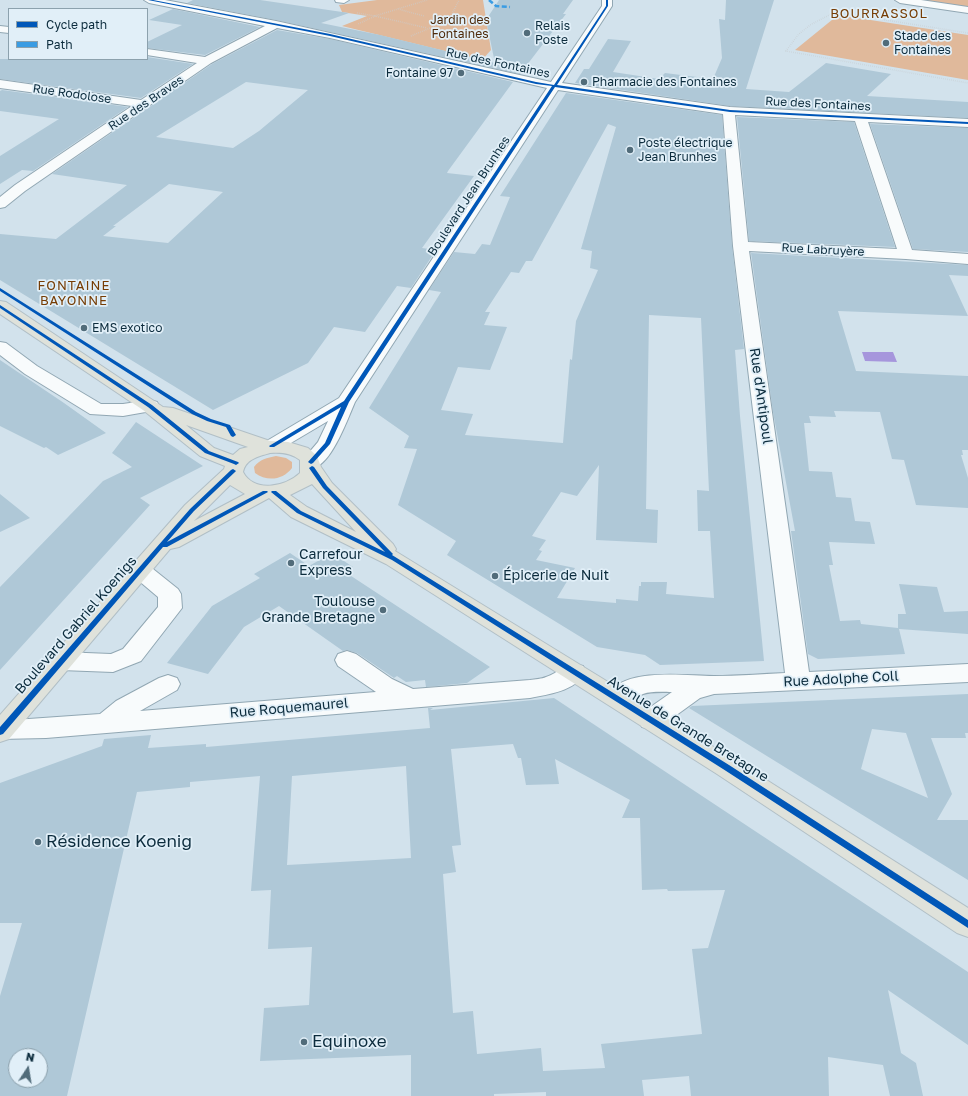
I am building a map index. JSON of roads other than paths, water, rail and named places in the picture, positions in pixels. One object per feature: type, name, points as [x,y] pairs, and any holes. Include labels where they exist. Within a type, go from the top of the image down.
[{"type":"main road","points":[[3,312],[150,406],[207,452],[234,467]]},
{"type":"main road","points":[[150,406],[270,446],[298,450],[306,455],[311,465],[309,475],[304,481],[296,486],[270,492],[252,490],[241,485],[234,479],[234,467],[251,452],[270,446]]},
{"type":"main road","name":"Avenue de Grande Bretagne","points":[[311,465],[325,487],[394,559]]},
{"type":"main road","name":"Boulevard Gabriel Koenigs","points":[[1,731],[192,510],[234,467]]},
{"type":"main road","name":"Avenue de Grande Bretagne","points":[[270,492],[299,512],[394,559],[617,698],[968,924]]},
{"type":"main road","name":"Boulevard Gabriel Koenigs","points":[[147,561],[170,543],[270,492]]},
{"type":"street","name":"Rue des Fontaines","points":[[149,0],[330,35],[481,71],[555,85],[730,111],[968,123]]},
{"type":"street","name":"Boulevard Jean Brunhes","points":[[311,465],[327,444],[346,402],[607,6],[607,0]]},
{"type":"street","points":[[900,0],[968,10]]},
{"type":"street","points":[[208,11],[224,5]]},
{"type":"street","name":"Rue des Braves","points":[[0,204],[20,188],[207,61],[276,24]]},
{"type":"street","points":[[148,52],[207,61]]},
{"type":"street","name":"Rue Rodolose","points":[[0,84],[144,104]]},
{"type":"street","name":"Rue d'Antipoul","points":[[730,111],[729,114],[740,246],[798,682]]},
{"type":"street","points":[[860,117],[906,254]]},
{"type":"street","points":[[0,186],[20,188]]},
{"type":"street","name":"Rue Labruyère","points":[[740,246],[906,254],[968,259]]},
{"type":"street","points":[[0,347],[31,370],[97,410],[123,410],[150,406]]},
{"type":"street","name":"Boulevard Jean Brunhes","points":[[270,446],[346,402]]},
{"type":"street","points":[[61,661],[113,663],[132,655],[170,608],[170,594],[147,561]]},
{"type":"street","points":[[347,660],[383,685],[409,698]]},
{"type":"street","name":"Rue Roquemaurel","points":[[1,731],[530,689],[553,685],[574,672]]},
{"type":"street","name":"Rue Adolphe Coll","points":[[617,698],[640,685],[667,683],[714,685],[968,673]]},
{"type":"street","points":[[106,723],[125,708],[168,684]]},
{"type":"street","name":"Rue Adolphe Coll","points":[[651,720],[692,691],[714,685]]},
{"type":"place","name":"Relais Poste","points":[[527,33]]},
{"type":"place","name":"Stade des Fontaines","points":[[886,43]]},
{"type":"place","name":"Fontaine 97","points":[[461,73]]},
{"type":"place","name":"Pharmacie des Fontaines","points":[[584,82]]},
{"type":"place","name":"Poste électrique Jean Brunhes","points":[[630,150]]},
{"type":"place","name":"EMS exotico","points":[[84,328]]},
{"type":"place","name":"Carrefour Express","points":[[291,563]]},
{"type":"place","name":"Épicerie de Nuit","points":[[495,576]]},
{"type":"place","name":"Toulouse Grande Bretagne","points":[[383,610]]},
{"type":"place","name":"Résidence Koenig","points":[[38,842]]},
{"type":"place","name":"Equinoxe","points":[[304,1042]]},
{"type":"district","name":"BOURRASSOL","points":[[879,14]]},
{"type":"district","name":"FONTAINE BAYONNE","points":[[74,294]]},
{"type":"park label","name":"Jardin des Fontaines","points":[[460,27]]}]
